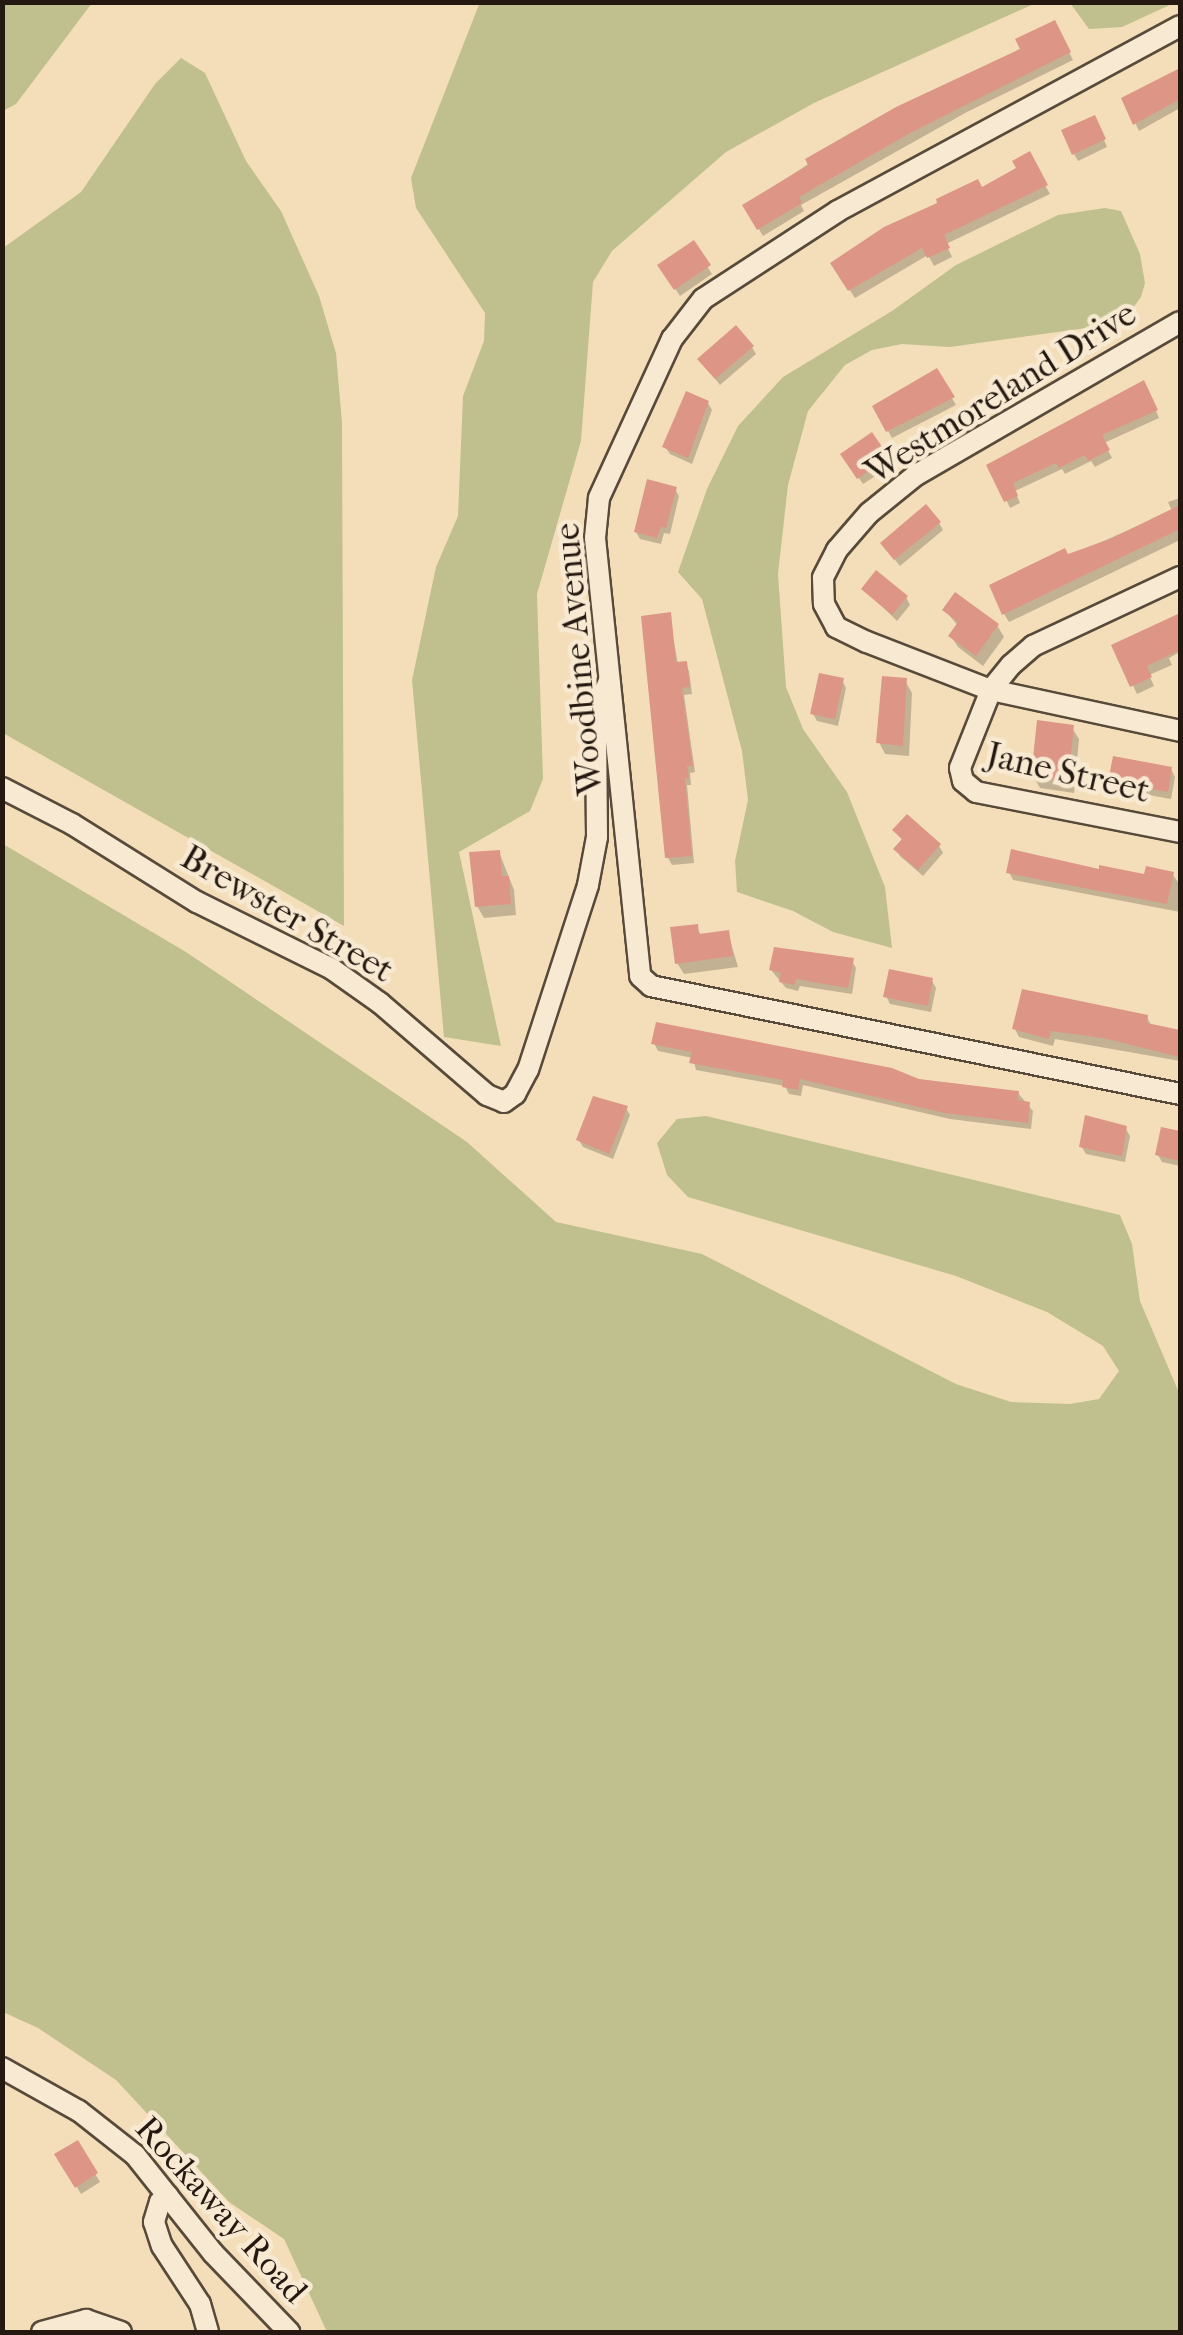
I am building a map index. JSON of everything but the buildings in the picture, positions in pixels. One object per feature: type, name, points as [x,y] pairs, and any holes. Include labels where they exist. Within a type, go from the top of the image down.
[{"type":"street","name":"Woodbine Avenue","points":[[1180,26],[838,211],[702,300],[672,339],[599,498],[594,538],[640,976],[651,986],[1180,1094]]},
{"type":"street","name":"Westmoreland Drive","points":[[1180,322],[916,475],[869,513],[837,550],[823,578],[824,604],[836,627],[990,690],[1180,731]]},
{"type":"street","name":"Jane Street","points":[[1180,578],[1033,646],[990,690],[960,768],[963,781],[976,792],[1180,832]]},
{"type":"street","name":"Brewster Street","points":[[2,788],[72,824],[197,902],[332,969],[380,1003],[487,1095],[504,1102],[516,1094],[528,1070],[588,885],[597,837],[596,713],[610,678]]},
{"type":"street","name":"Rockaway Road","points":[[2,2068],[79,2111],[135,2154],[213,2253],[289,2332]]},
{"type":"street","points":[[168,2196],[160,2202],[154,2222],[162,2246],[200,2304],[208,2332]]},
{"type":"street","points":[[42,2332],[86,2320],[121,2332]]},
{"type":"green space","points":[[3,2],[92,3],[16,104],[3,111]]},
{"type":"green space","points":[[480,2],[1036,3],[814,103],[726,152],[612,251],[593,282],[581,441],[537,594],[543,779],[530,811],[459,852],[501,1046],[444,1037],[412,680],[436,567],[458,516],[463,396],[484,341],[485,313],[416,208],[411,178]]},
{"type":"green space","points":[[1070,3],[1174,3],[1122,27],[1089,29]]},
{"type":"green space","points":[[181,58],[205,73],[246,161],[281,211],[319,296],[336,353],[342,423],[344,926],[3,733],[3,248],[81,192],[155,84]]},
{"type":"green space","points":[[1105,208],[1121,211],[1140,254],[1145,283],[1141,297],[1122,323],[950,347],[902,344],[872,350],[845,365],[808,411],[788,485],[778,574],[786,687],[803,729],[847,792],[885,887],[892,948],[833,932],[793,911],[737,892],[735,861],[748,800],[742,751],[702,599],[678,572],[707,489],[738,426],[783,377],[892,311],[956,265],[1058,215]]},
{"type":"green space","points":[[3,844],[186,952],[467,1142],[556,1222],[702,1254],[956,1384],[1011,1402],[1070,1404],[1099,1399],[1119,1371],[1103,1346],[1047,1312],[956,1276],[688,1197],[667,1175],[657,1143],[677,1119],[706,1116],[1120,1215],[1132,1244],[1140,1301],[1180,1395],[1180,2332],[327,2332],[284,2239],[229,2202],[116,2080],[38,2028],[3,2012]]}]
